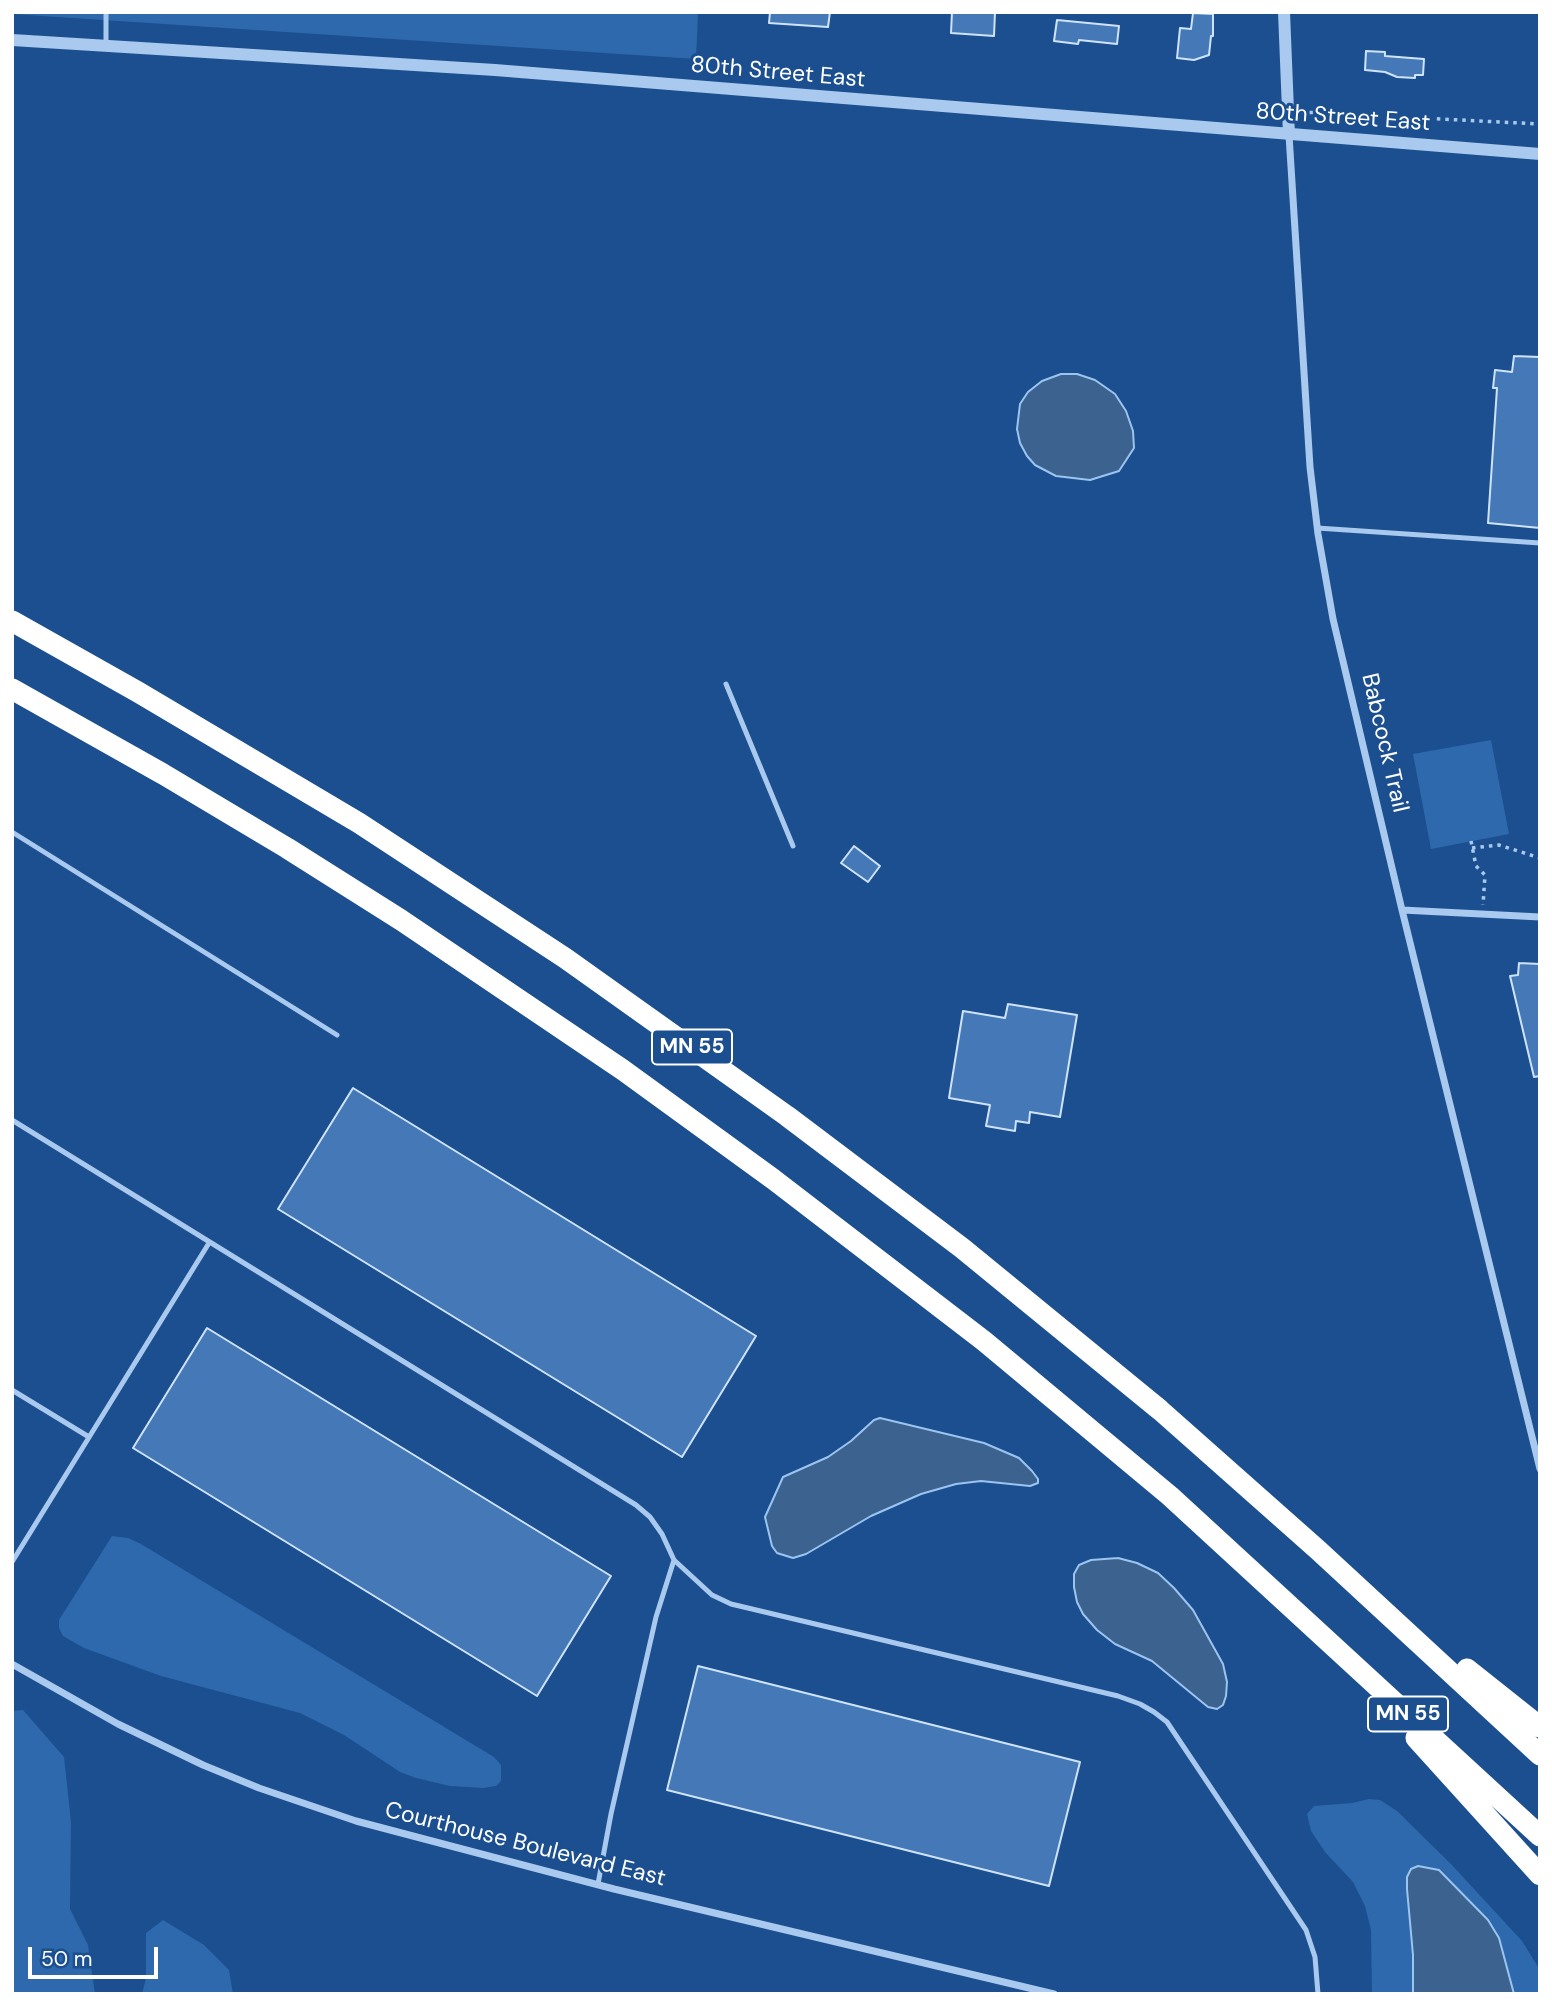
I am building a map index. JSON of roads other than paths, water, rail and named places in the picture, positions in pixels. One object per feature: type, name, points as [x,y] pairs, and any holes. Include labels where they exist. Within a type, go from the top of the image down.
[{"type":"highway","name":"MN 55","points":[[12,621],[359,823],[565,958],[841,1157],[1003,1280],[1160,1410],[1318,1550],[1540,1755]]},
{"type":"highway","name":"MN 55","points":[[12,689],[174,781],[401,920],[700,1124],[984,1341],[1170,1496],[1540,1836]]},
{"type":"highway","points":[[1318,1550],[1540,1727]]},
{"type":"highway","points":[[1277,1592],[1390,1709],[1540,1875]]},
{"type":"street","name":"Babcock Trail","points":[[1284,12],[1309,453],[1317,528],[1333,619],[1540,1469]]},
{"type":"street","name":"80th Street East","points":[[12,40],[481,69],[1540,155]]},
{"type":"street","points":[[1402,910],[1540,917]]},
{"type":"street","name":"Courthouse Boulevard East","points":[[12,1664],[118,1724],[203,1765],[259,1788],[367,1824],[598,1884],[1054,1994]]},
{"type":"lane","points":[[106,12],[106,45]]},
{"type":"lane","points":[[1317,528],[1540,543]]},
{"type":"lane","points":[[726,684],[793,846]]},
{"type":"lane","points":[[12,832],[337,1035]]},
{"type":"lane","points":[[12,1120],[636,1505],[650,1517],[662,1534],[674,1560],[712,1595],[731,1604],[1118,1696],[1154,1712],[1167,1722],[1306,1930],[1315,1957],[1318,1994]]},
{"type":"lane","points":[[12,1562],[209,1243]]},
{"type":"lane","points":[[12,1390],[89,1437]]},
{"type":"lane","points":[[598,1884],[611,1814],[656,1617],[674,1560]]}]
